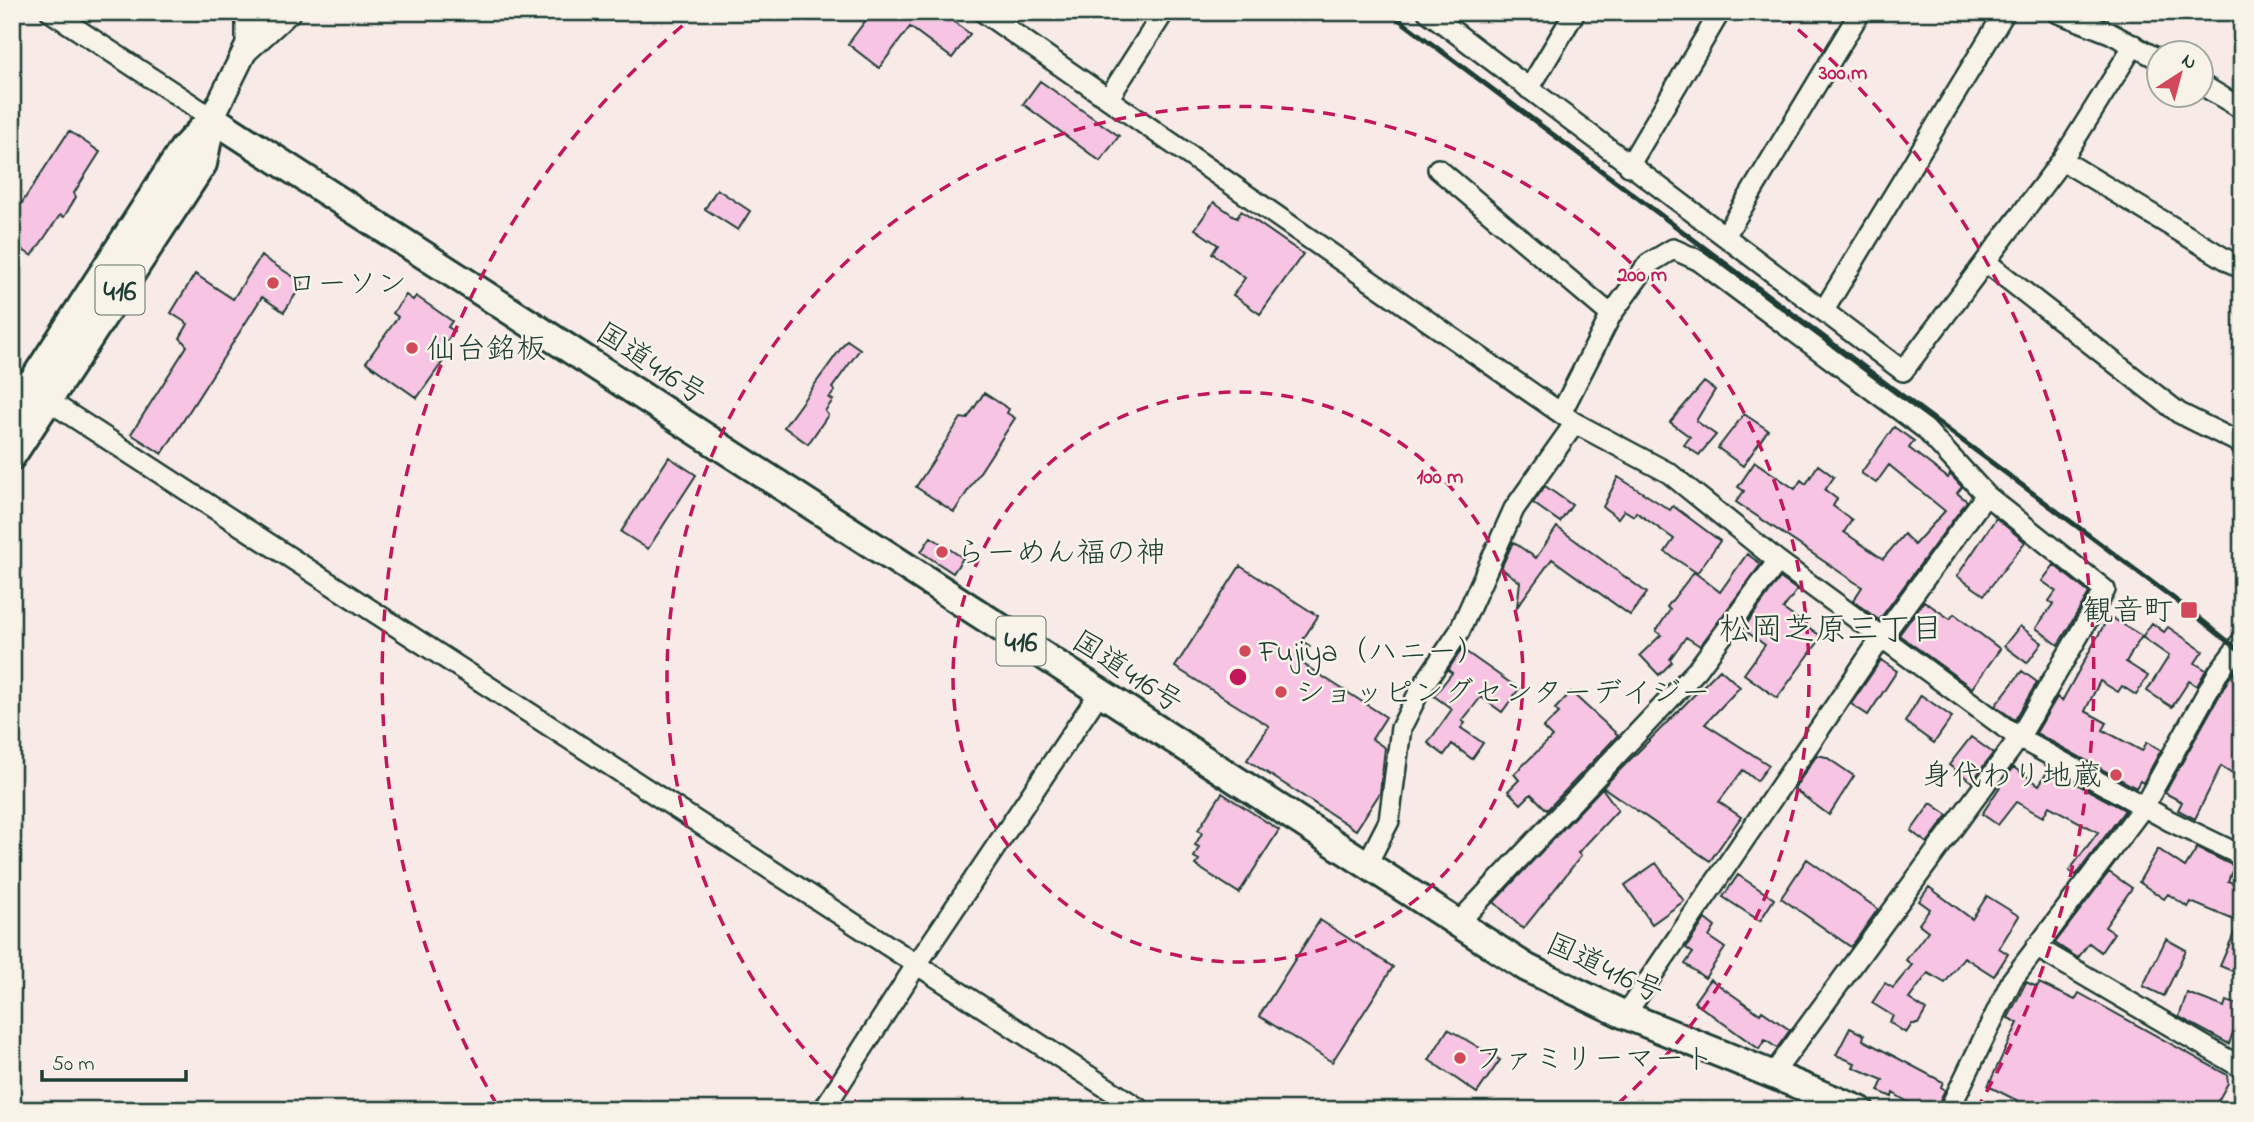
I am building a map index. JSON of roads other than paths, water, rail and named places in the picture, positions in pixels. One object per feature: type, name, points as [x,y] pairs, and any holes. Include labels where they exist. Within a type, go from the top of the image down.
[{"type":"highway","name":"416","points":[[12,413],[183,149],[212,118]]},
{"type":"highway","name":"国道416号","points":[[212,118],[1457,924],[1570,991],[1860,1110]]},
{"type":"highway","name":"416","points":[[12,456],[30,388]]},
{"type":"main road","points":[[212,118],[246,54],[264,12]]},
{"type":"street","points":[[51,12],[212,118]]},
{"type":"street","points":[[246,12],[246,54]]},
{"type":"street","points":[[246,54],[291,12]]},
{"type":"street","points":[[983,12],[1568,418],[1669,473],[1778,561],[2019,738],[2242,856]]},
{"type":"street","points":[[1108,99],[1164,12]]},
{"type":"street","points":[[1428,12],[1903,371],[2062,160],[2134,45]]},
{"type":"street","points":[[1529,89],[1576,12]]},
{"type":"street","points":[[1629,166],[1720,12]]},
{"type":"street","points":[[1725,236],[1860,12]]},
{"type":"street","points":[[1824,310],[2005,12]]},
{"type":"street","points":[[2056,12],[2146,52]]},
{"type":"street","points":[[2216,93],[2242,109]]},
{"type":"street","points":[[2062,160],[2242,269]]},
{"type":"street","points":[[1438,169],[1611,315]]},
{"type":"street","points":[[1366,866],[1389,821],[1401,728],[1420,690],[1460,632],[1514,509],[1568,418],[1611,315],[1648,264],[1673,249],[1698,260],[1926,429],[1986,495],[2105,590],[2019,738],[1773,1074]]},
{"type":"street","points":[[1986,262],[2179,413],[2242,444]]},
{"type":"street","points":[[30,388],[1141,1110]]},
{"type":"street","points":[[1625,1015],[1882,637],[1986,495]]},
{"type":"street","points":[[1457,924],[1697,670],[1778,561]]},
{"type":"street","points":[[1950,1110],[2012,980],[2144,806],[2218,673],[2242,640]]},
{"type":"street","points":[[823,1110],[917,964],[1100,692]]},
{"type":"street","points":[[2036,947],[2242,1068]]},
{"type":"railway","points":[[1389,12],[2189,610],[2242,653]]},
{"type":"place","name":"ローソン","points":[[273,283]]},
{"type":"place","name":"仙台銘板","points":[[412,348]]},
{"type":"place","name":"らーめん福の神","points":[[942,552]]},
{"type":"place","name":"観音町","points":[[2189,610]]},
{"type":"place","name":"Fujiya（ハニー）","points":[[1245,651]]},
{"type":"place","name":"ショッピングセンターデイジー","points":[[1281,692]]},
{"type":"place","name":"身代わり地蔵","points":[[2116,775]]},
{"type":"place","name":"ファミリーマート","points":[[1460,1058]]},
{"type":"district","name":"松岡芝原三丁目","points":[[1831,628]]}]
